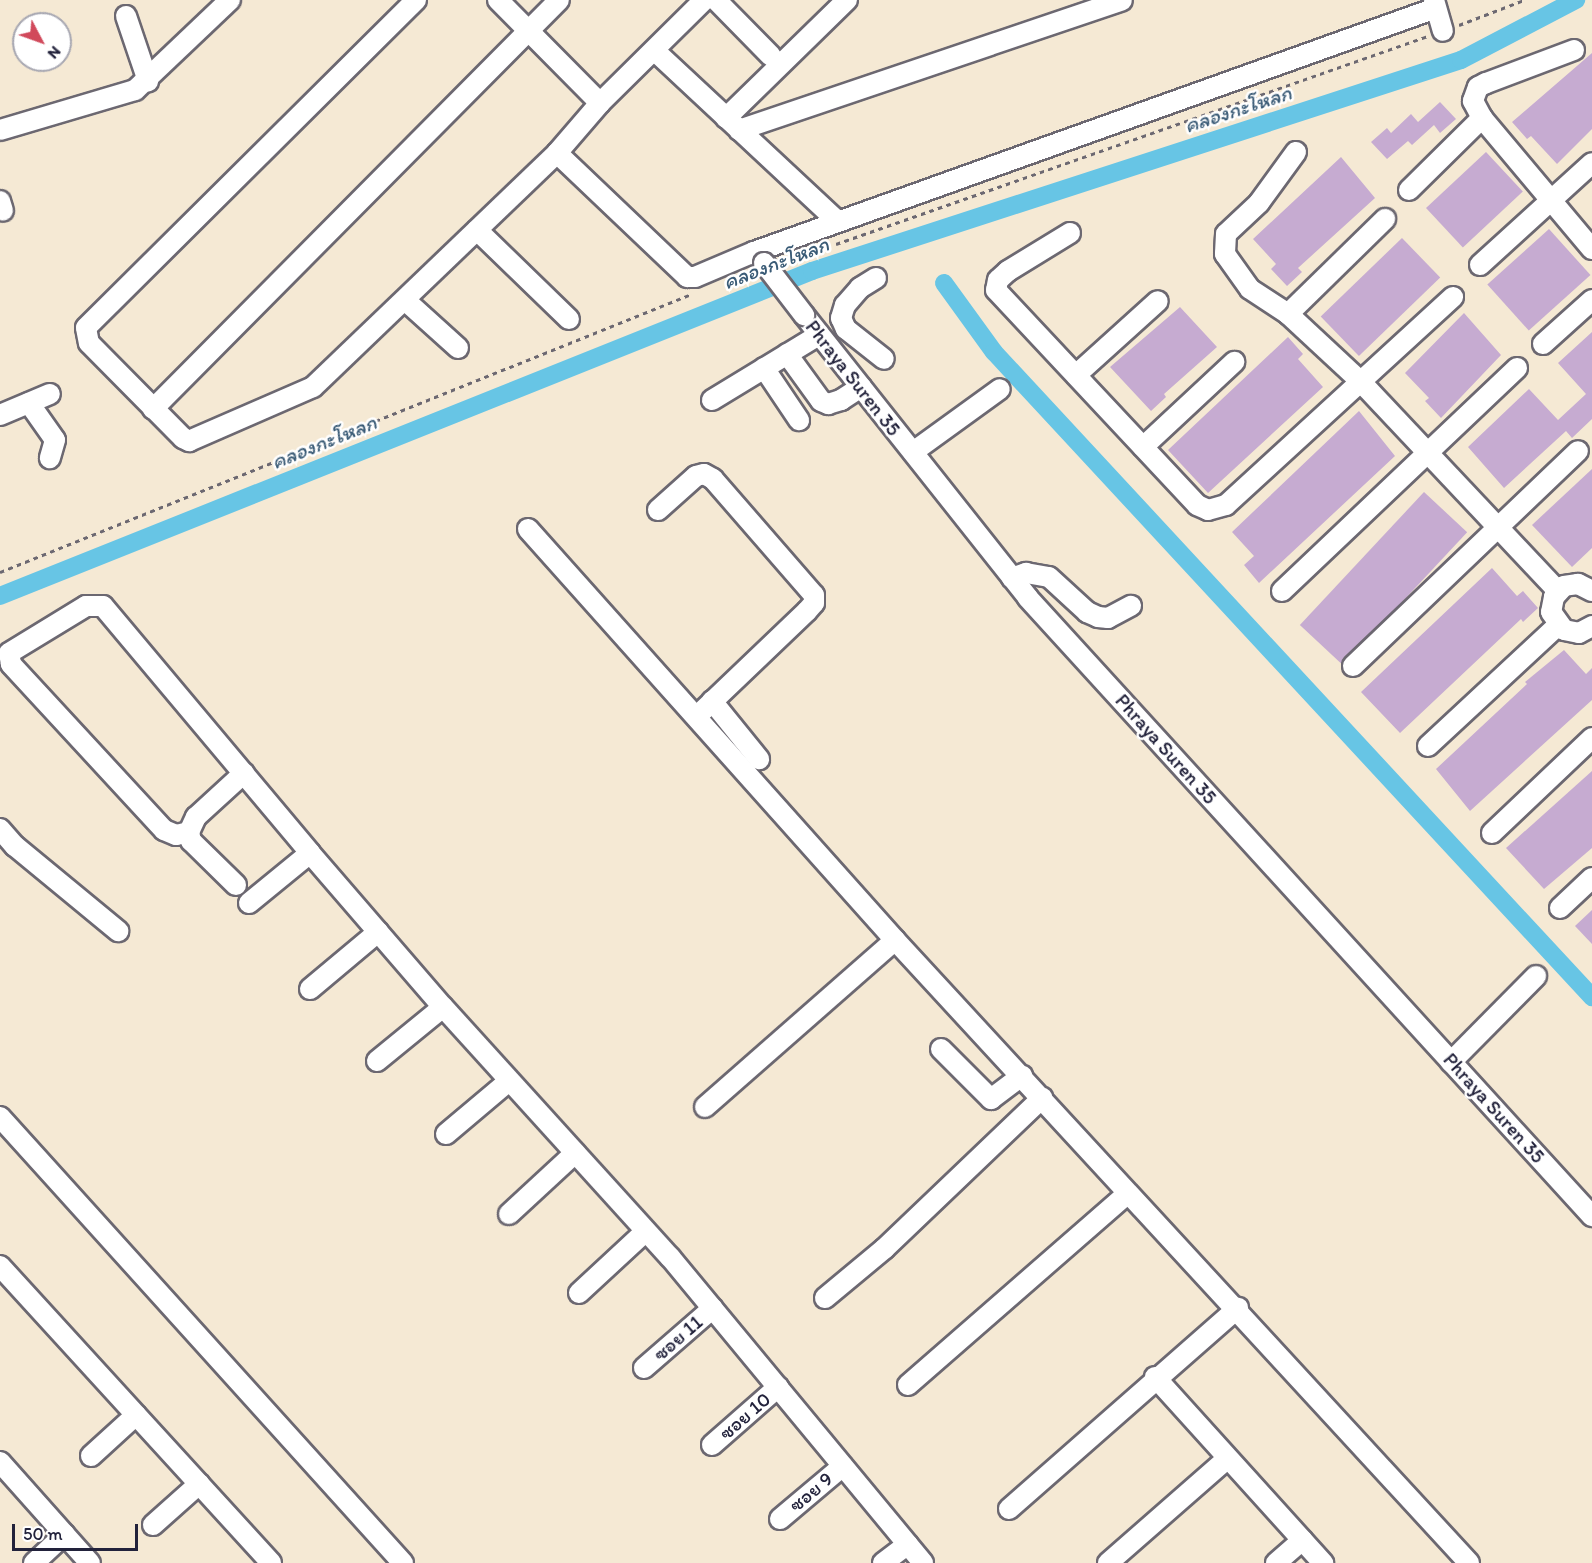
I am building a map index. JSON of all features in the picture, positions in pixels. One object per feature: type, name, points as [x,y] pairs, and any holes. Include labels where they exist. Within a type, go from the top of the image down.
[{"type":"street","points":[[0,130],[135,90],[148,81],[230,0]]},
{"type":"street","points":[[416,0],[87,328],[89,343],[153,409],[189,441],[279,405],[312,387],[406,301],[557,153],[600,103],[704,0]]},
{"type":"street","points":[[498,0],[600,103]]},
{"type":"street","points":[[153,409],[559,0]]},
{"type":"street","points":[[716,0],[771,56]]},
{"type":"street","points":[[733,124],[847,0]]},
{"type":"street","points":[[733,124],[1122,0]]},
{"type":"street","points":[[557,153],[687,277],[695,277],[759,257],[837,221],[1435,4],[1443,31]]},
{"type":"street","points":[[126,16],[148,81]]},
{"type":"street","points":[[1574,50],[1478,87],[1473,101],[1482,118],[1553,199],[1592,249]]},
{"type":"street","points":[[655,51],[837,221]]},
{"type":"street","points":[[1409,190],[1482,118]]},
{"type":"street","points":[[1296,152],[1259,203],[1226,234],[1223,245],[1241,280],[1263,300],[1288,314],[1360,381],[1558,591]]},
{"type":"street","points":[[1480,266],[1592,163]]},
{"type":"street","points":[[1288,314],[1385,219]]},
{"type":"street","points":[[477,230],[569,319]]},
{"type":"street","points":[[1070,233],[1008,270],[996,286],[999,295],[1197,505],[1208,510],[1221,508],[1453,297]]},
{"type":"street","name":"Phraya Suren 35","points":[[759,257],[1012,578],[1592,1216]]},
{"type":"street","points":[[876,278],[845,305],[841,318],[846,329],[884,359]]},
{"type":"street","points":[[1543,344],[1592,300]]},
{"type":"street","points":[[406,301],[458,348]]},
{"type":"street","points":[[1076,375],[1158,301]]},
{"type":"street","points":[[712,400],[787,354],[846,329]]},
{"type":"street","points":[[787,354],[821,401],[828,404],[841,400],[861,387]]},
{"type":"street","points":[[1143,447],[1234,362]]},
{"type":"street","points":[[764,368],[799,420]]},
{"type":"street","points":[[1282,591],[1431,454],[1517,368]]},
{"type":"street","points":[[913,452],[1000,389]]},
{"type":"street","points":[[0,415],[50,394]]},
{"type":"street","points":[[29,403],[50,427],[55,440],[50,458]]},
{"type":"street","points":[[1353,666],[1578,451]]},
{"type":"street","points":[[658,510],[696,476],[704,474],[713,479],[814,595],[814,603],[807,611],[696,717]]},
{"type":"street","points":[[528,529],[1127,1194],[1238,1308],[1469,1563]]},
{"type":"street","points":[[1012,578],[1026,573],[1049,578],[1087,612],[1098,617],[1108,618],[1131,606]]},
{"type":"street","points":[[1592,590],[1571,584],[1558,591],[1551,612],[1558,625],[1579,633],[1592,626]]},
{"type":"street","points":[[189,832],[176,835],[164,830],[11,664],[9,653],[86,606],[103,606],[310,853],[443,1007],[646,1231],[712,1308],[923,1563]]},
{"type":"street","points":[[1428,746],[1558,625]]},
{"type":"street","points":[[712,701],[759,759]]},
{"type":"street","points":[[1492,833],[1592,738]]},
{"type":"street","points":[[237,885],[191,841],[189,832],[196,817],[244,773]]},
{"type":"street","points":[[0,829],[15,846],[118,932]]},
{"type":"street","points":[[249,903],[310,853]]},
{"type":"street","points":[[1560,908],[1592,878]]},
{"type":"street","points":[[310,989],[378,932]]},
{"type":"street","points":[[705,1107],[896,940]]},
{"type":"street","points":[[1451,1062],[1536,976]]},
{"type":"street","points":[[377,1061],[443,1007]]},
{"type":"street","points":[[941,1048],[991,1099],[1022,1076]]},
{"type":"street","points":[[446,1134],[509,1081]]},
{"type":"street","points":[[825,1298],[1042,1098]]},
{"type":"street","points":[[0,1117],[403,1563]]},
{"type":"street","points":[[509,1214],[575,1153]]},
{"type":"street","points":[[908,1385],[1127,1194]]},
{"type":"street","points":[[579,1293],[646,1231]]},
{"type":"street","points":[[0,1266],[199,1484],[259,1559]]},
{"type":"street","name":"ซอย 11","points":[[644,1368],[712,1308]]},
{"type":"street","points":[[1009,1509],[1155,1377],[1238,1308]]},
{"type":"street","points":[[1155,1377],[1323,1563]]},
{"type":"street","name":"ซอย 10","points":[[712,1445],[778,1387]]},
{"type":"street","points":[[91,1456],[136,1415]]},
{"type":"street","points":[[1108,1563],[1228,1458]]},
{"type":"street","points":[[0,1462],[90,1563]]},
{"type":"street","name":"ซอย 9","points":[[780,1519],[843,1466]]},
{"type":"street","points":[[153,1525],[199,1484]]},
{"type":"street","points":[[34,1563],[65,1534]]},
{"type":"street","points":[[1276,1563],[1302,1539]]},
{"type":"street","points":[[883,1563],[908,1544]]},
{"type":"building","points":[[1592,53],[1592,129],[1557,164],[1531,136],[1527,139],[1512,122]]},
{"type":"building","points":[[1440,102],[1456,119],[1440,133],[1434,125],[1412,145],[1408,141],[1387,159],[1371,142],[1387,128],[1391,133],[1411,114],[1418,122]]},
{"type":"building","points":[[1486,152],[1523,191],[1463,247],[1426,208]]},
{"type":"building","points":[[1341,157],[1375,198],[1298,268],[1302,272],[1287,286],[1271,269],[1276,264],[1253,239]]},
{"type":"building","points":[[1549,229],[1590,275],[1529,331],[1487,285]]},
{"type":"building","points":[[1402,238],[1440,278],[1359,356],[1321,316]]},
{"type":"building","points":[[1180,307],[1217,347],[1164,394],[1166,397],[1151,411],[1110,367]]},
{"type":"building","points":[[1464,313],[1501,355],[1441,418],[1425,401],[1429,398],[1405,373]]},
{"type":"building","points":[[1592,332],[1592,419],[1572,438],[1566,431],[1504,488],[1468,447],[1529,389],[1558,420],[1586,394],[1558,363]]},
{"type":"building","points":[[1288,337],[1303,354],[1298,359],[1323,387],[1208,493],[1168,450]]},
{"type":"building","points":[[1359,411],[1395,456],[1259,583],[1244,565],[1254,556],[1232,532]]},
{"type":"building","points":[[1592,469],[1592,548],[1572,567],[1532,525]]},
{"type":"building","points":[[1424,492],[1467,532],[1343,665],[1300,625]]},
{"type":"building","points":[[1492,568],[1517,596],[1523,591],[1538,608],[1523,622],[1521,619],[1400,733],[1361,692]]},
{"type":"building","points":[[1564,650],[1586,674],[1592,668],[1592,700],[1470,811],[1436,769],[1527,684],[1525,682]]},
{"type":"building","points":[[1592,771],[1592,848],[1544,889],[1506,848]]},
{"type":"building","points":[[1592,910],[1592,944],[1575,926]]},
{"type":"waterway","name":"คลองกะโหลก","points":[[0,596],[812,271],[1461,60],[1576,0]]},
{"type":"waterway","points":[[944,283],[994,352],[1592,997]]}]
